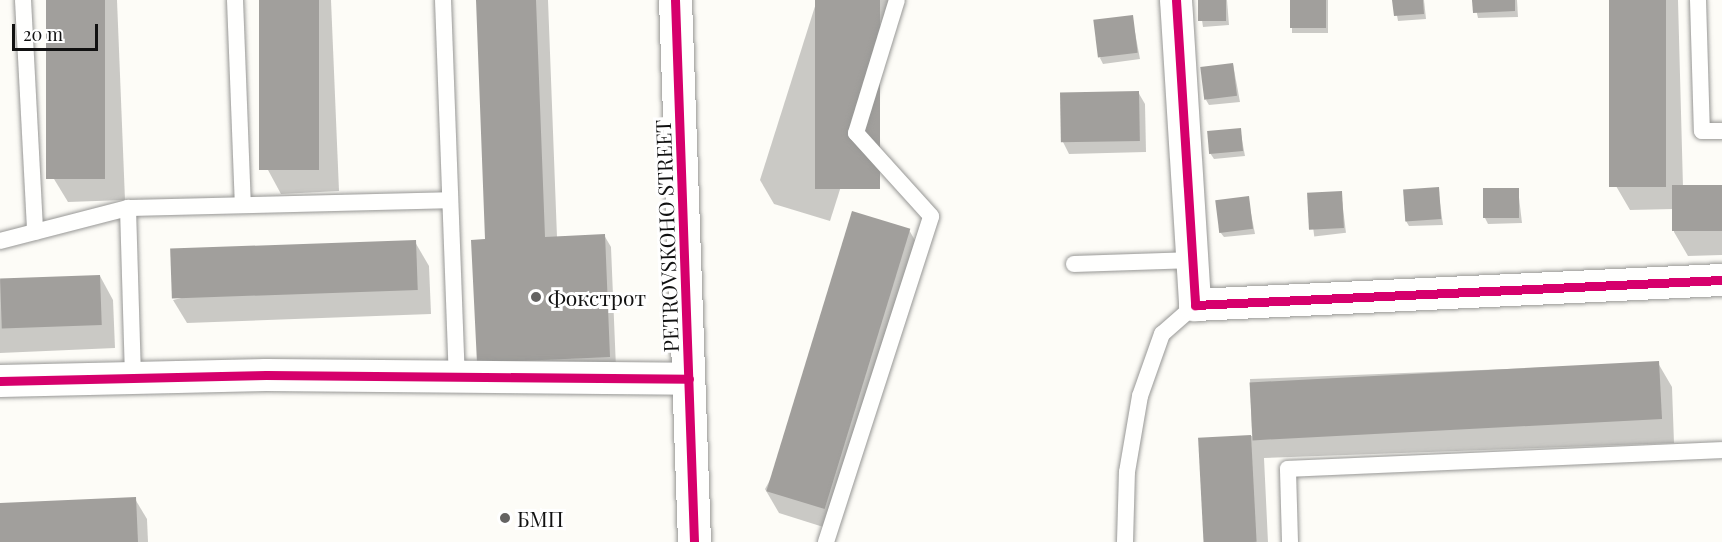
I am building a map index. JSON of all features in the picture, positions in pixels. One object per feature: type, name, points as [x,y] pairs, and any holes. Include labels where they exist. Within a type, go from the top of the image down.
[{"type":"street","name":"PETROVSKOHO STREET","points":[[675,0],[694,542]]},
{"type":"street","points":[[1176,0],[1196,305],[1722,280]]},
{"type":"street","points":[[0,381],[133,377],[689,379]]},
{"type":"lane","points":[[23,0],[35,232]]},
{"type":"lane","points":[[235,0],[243,205]]},
{"type":"lane","points":[[443,0],[457,377]]},
{"type":"lane","points":[[826,542],[931,216],[856,133],[897,0]]},
{"type":"lane","points":[[1698,0],[1702,130],[1722,131]]},
{"type":"lane","points":[[0,241],[128,208],[450,200]]},
{"type":"lane","points":[[128,208],[133,377]]},
{"type":"lane","points":[[1074,264],[1194,260]]},
{"type":"lane","points":[[1125,542],[1127,472],[1140,396],[1162,334],[1196,305]]},
{"type":"lane","points":[[1290,542],[1288,469],[1722,450]]},
{"type":"building","points":[[46,0],[105,0],[105,179],[46,179]]},
{"type":"building","points":[[259,0],[319,0],[319,170],[259,170]]},
{"type":"building","points":[[476,0],[536,0],[545,237],[605,234],[610,357],[477,363],[471,240],[485,239]]},
{"type":"building","points":[[815,0],[880,0],[880,189],[815,189]]},
{"type":"building","points":[[1198,0],[1226,0],[1226,21],[1198,21]]},
{"type":"building","points":[[1290,0],[1326,0],[1326,28],[1290,28]]},
{"type":"building","points":[[1392,0],[1423,0],[1424,14],[1394,16]]},
{"type":"building","points":[[1472,0],[1515,0],[1515,11],[1473,13]]},
{"type":"building","points":[[1609,0],[1666,0],[1666,187],[1609,187]]},
{"type":"building","points":[[1133,15],[1138,53],[1098,58],[1093,20]]},
{"type":"building","points":[[1233,63],[1237,96],[1204,100],[1200,67]]},
{"type":"building","points":[[1139,91],[1140,141],[1061,142],[1060,92]]},
{"type":"building","points":[[1241,128],[1243,151],[1209,154],[1207,131]]},
{"type":"building","points":[[1672,185],[1722,185],[1722,231],[1672,231]]},
{"type":"building","points":[[1439,187],[1441,219],[1405,221],[1403,190]]},
{"type":"building","points":[[1483,188],[1519,188],[1519,218],[1483,218]]},
{"type":"building","points":[[1342,191],[1344,228],[1309,230],[1307,193]]},
{"type":"building","points":[[1249,196],[1253,229],[1219,233],[1215,200]]},
{"type":"building","points":[[852,211],[910,229],[825,509],[766,491]]},
{"type":"building","points":[[416,240],[418,290],[172,299],[170,249]]},
{"type":"building","points":[[100,275],[102,325],[2,328],[0,278]]},
{"type":"building","points":[[1659,361],[1662,419],[1253,440],[1250,382]]},
{"type":"building","points":[[1251,435],[1257,542],[1204,542],[1198,438]]},
{"type":"building","points":[[136,497],[138,542],[0,542],[0,503]]},
{"type":"cycle path","points":[[675,0],[694,542]]},
{"type":"cycle path","points":[[1176,0],[1195,305],[1722,280]]},
{"type":"cycle path","points":[[0,381],[266,375],[689,379]]},
{"type":"place","name":"Фокстрот","points":[[536,297]]},
{"type":"place","name":"БМП","points":[[505,518]]}]
